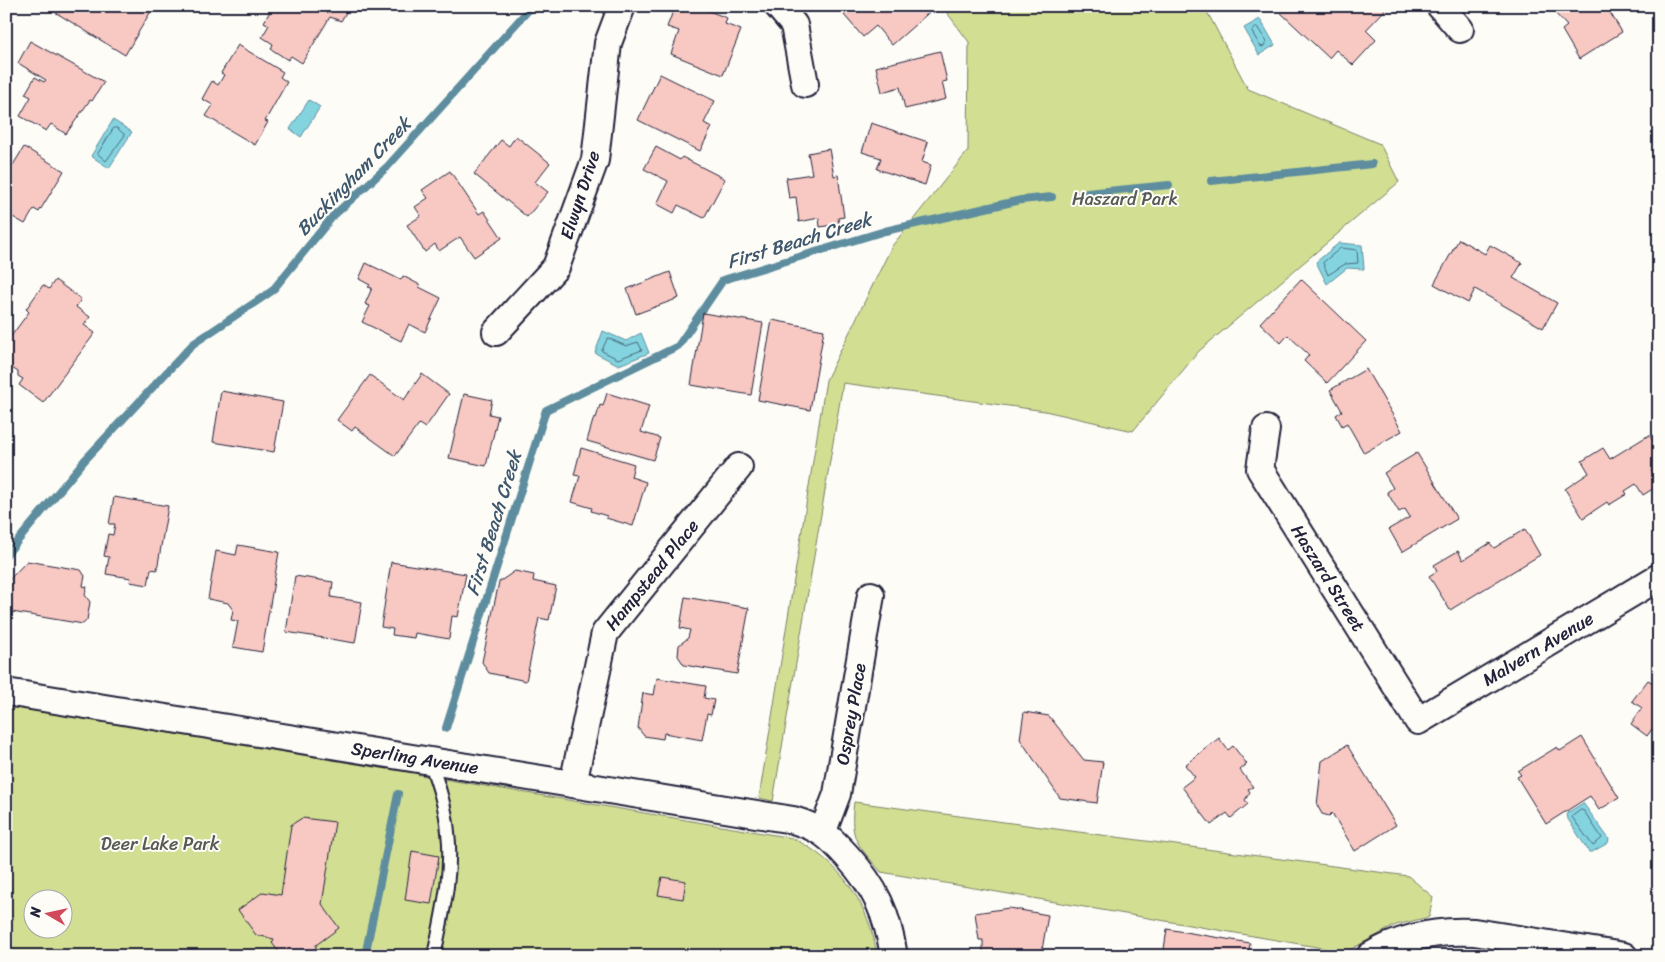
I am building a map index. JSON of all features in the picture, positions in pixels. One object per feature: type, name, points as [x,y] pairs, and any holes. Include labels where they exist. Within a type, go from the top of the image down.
[{"type":"street","name":"Elwyn Drive","points":[[496,332],[556,267],[594,160],[608,43],[622,6]]},
{"type":"street","points":[[778,6],[794,25],[805,84]]},
{"type":"street","points":[[1440,6],[1460,29]]},
{"type":"street","name":"Haszard Street","points":[[1266,429],[1260,469],[1418,721]]},
{"type":"street","name":"Hampstead Place","points":[[573,784],[605,633],[739,467]]},
{"type":"street","name":"Malvern Avenue","points":[[1418,721],[1659,577]]},
{"type":"street","name":"Osprey Place","points":[[823,831],[837,794],[871,595]]},
{"type":"street","name":"Sperling Avenue","points":[[6,692],[793,820],[823,831]]},
{"type":"street","points":[[823,831],[873,888],[883,909],[894,956]]},
{"type":"street","points":[[1370,956],[1412,938],[1453,931],[1474,932],[1618,955]]},
{"type":"lane","points":[[430,761],[438,785],[448,833],[447,877],[434,956]]},
{"type":"green space","name":"Haszard Park","points":[[942,6],[1204,6],[1248,89],[1380,144],[1399,182],[1199,351],[1133,431],[1045,411],[843,383],[773,801],[759,798],[826,380],[892,246],[968,151],[969,42]]},
{"type":"green space","name":"Deer Lake Park","points":[[6,706],[387,769],[402,764],[420,775],[792,838],[824,858],[850,886],[867,919],[877,956],[6,956]]},
{"type":"green space","points":[[854,802],[1408,876],[1433,897],[1429,917],[1396,925],[1346,952],[881,872],[861,848],[854,834]]},
{"type":"water","points":[[1260,19],[1275,45],[1259,55],[1244,28]]},
{"type":"water","points":[[309,100],[320,107],[301,137],[290,129]]},
{"type":"water","points":[[113,120],[132,132],[109,168],[91,156]]},
{"type":"water","points":[[1339,243],[1362,245],[1364,269],[1347,268],[1327,284],[1316,262]]},
{"type":"water","points":[[603,331],[626,341],[641,333],[649,353],[619,365],[595,353]]},
{"type":"water","points":[[1583,803],[1609,839],[1608,843],[1592,852],[1589,852],[1566,816],[1567,813]]},
{"type":"building","points":[[45,6],[154,6],[125,55]]},
{"type":"building","points":[[273,6],[348,6],[348,9],[341,21],[330,17],[302,63],[291,56],[288,60],[271,49],[273,44],[262,37],[269,25],[264,22]]},
{"type":"building","points":[[675,6],[696,6],[727,18],[725,24],[741,30],[723,75],[671,54],[679,31],[667,27]]},
{"type":"building","points":[[854,6],[930,6],[933,9],[892,45],[876,26],[863,37],[844,15]]},
{"type":"building","points":[[1287,6],[1381,6],[1385,10],[1366,30],[1376,40],[1353,65],[1336,50],[1329,58],[1281,13]]},
{"type":"building","points":[[1548,6],[1606,6],[1622,32],[1579,59],[1562,30],[1567,26],[1555,13],[1555,7],[1550,10]]},
{"type":"building","points":[[30,41],[104,82],[92,101],[90,100],[66,134],[51,124],[46,131],[20,116],[31,97],[25,94],[35,77],[44,82],[46,80],[18,63]]},
{"type":"building","points":[[238,45],[283,72],[280,77],[287,82],[265,121],[268,122],[255,145],[206,116],[213,105],[202,99],[212,81],[218,85],[224,75],[221,73]]},
{"type":"building","points":[[940,51],[947,81],[942,82],[946,99],[905,109],[900,87],[882,92],[876,67]]},
{"type":"building","points":[[660,74],[715,101],[704,123],[712,127],[700,151],[638,120]]},
{"type":"building","points":[[871,123],[928,142],[922,162],[931,165],[925,185],[877,169],[881,158],[862,152]]},
{"type":"building","points":[[516,136],[550,163],[535,182],[548,192],[527,217],[474,174],[501,140],[509,146]]},
{"type":"building","points":[[24,147],[64,171],[39,212],[34,209],[25,224],[6,213],[6,168],[9,163],[13,165]]},
{"type":"building","points":[[656,147],[680,160],[682,157],[725,179],[704,218],[678,205],[674,213],[657,204],[668,181],[644,169]]},
{"type":"building","points":[[829,149],[834,176],[838,175],[844,217],[838,218],[839,224],[820,227],[819,218],[799,222],[796,197],[789,198],[786,178],[812,174],[808,153]]},
{"type":"building","points":[[450,171],[479,214],[484,211],[502,238],[474,257],[460,237],[439,251],[435,244],[425,252],[407,225],[421,216],[415,207],[428,198],[422,190]]},
{"type":"building","points":[[1459,239],[1485,254],[1490,245],[1522,263],[1513,278],[1557,303],[1543,328],[1475,289],[1468,303],[1434,284]]},
{"type":"building","points":[[366,263],[401,280],[403,276],[420,285],[419,287],[441,298],[425,332],[409,324],[401,341],[362,322],[370,306],[365,304],[372,288],[359,279]]},
{"type":"building","points":[[670,272],[679,298],[636,314],[627,289]]},
{"type":"building","points":[[1301,279],[1366,341],[1327,383],[1304,361],[1309,355],[1288,335],[1281,343],[1260,323]]},
{"type":"building","points":[[55,280],[81,299],[76,307],[90,317],[84,325],[95,333],[43,403],[19,385],[23,379],[18,376],[18,372],[6,364],[6,343],[29,312],[26,309],[43,285],[49,289]]},
{"type":"building","points":[[703,313],[763,323],[751,395],[691,385]]},
{"type":"building","points":[[772,320],[824,330],[810,410],[758,400]]},
{"type":"building","points":[[1366,369],[1402,431],[1364,453],[1347,423],[1342,426],[1336,415],[1342,411],[1330,390]]},
{"type":"building","points":[[422,374],[449,394],[425,428],[419,424],[395,456],[355,427],[352,431],[337,420],[370,375],[404,400]]},
{"type":"building","points":[[221,391],[283,402],[274,452],[213,442]]},
{"type":"building","points":[[607,393],[649,406],[641,432],[660,438],[653,460],[587,441],[594,417],[596,418],[600,405],[603,406]]},
{"type":"building","points":[[464,394],[492,400],[489,414],[498,416],[486,466],[449,458]]},
{"type":"building","points":[[1649,435],[1659,450],[1659,465],[1651,470],[1659,485],[1643,495],[1636,484],[1625,491],[1627,494],[1609,505],[1607,502],[1583,518],[1565,489],[1589,473],[1582,461],[1603,448],[1610,459]]},
{"type":"building","points":[[581,448],[634,464],[631,477],[646,482],[633,526],[606,518],[607,516],[591,511],[592,508],[572,502],[580,476],[574,475]]},
{"type":"building","points":[[1417,453],[1457,519],[1402,552],[1389,529],[1410,517],[1405,509],[1399,512],[1387,492],[1393,488],[1384,473]]},
{"type":"building","points":[[114,497],[168,506],[157,570],[151,569],[148,585],[130,582],[131,578],[106,574],[109,557],[104,556],[108,534],[113,535],[115,524],[109,524]]},
{"type":"building","points":[[1525,529],[1540,555],[1450,610],[1429,576],[1437,571],[1434,565],[1458,551],[1463,560],[1490,543],[1494,548]]},
{"type":"building","points":[[238,545],[279,552],[262,652],[233,647],[238,621],[231,620],[233,610],[228,603],[208,599],[216,551],[236,555]]},
{"type":"building","points":[[27,561],[81,570],[85,576],[83,586],[87,587],[85,595],[90,602],[87,620],[83,624],[6,611],[6,583]]},
{"type":"building","points":[[391,562],[466,574],[458,617],[452,616],[449,639],[415,633],[414,638],[392,635],[393,629],[381,627]]},
{"type":"building","points":[[515,571],[534,575],[533,581],[556,586],[549,620],[539,618],[526,681],[489,673],[482,662],[499,582]]},
{"type":"building","points":[[295,576],[333,582],[331,597],[362,602],[355,643],[286,632]]},
{"type":"building","points":[[685,597],[749,608],[737,674],[684,665],[678,656],[679,645],[688,638],[690,630],[680,628]]},
{"type":"building","points":[[657,678],[706,686],[704,698],[714,700],[711,715],[707,714],[702,740],[664,733],[663,739],[644,736],[638,728],[643,693],[654,695]]},
{"type":"building","points":[[1648,680],[1659,686],[1659,734],[1652,729],[1647,736],[1631,724],[1642,708],[1632,701]]},
{"type":"building","points":[[1024,712],[1049,716],[1084,760],[1103,762],[1097,803],[1060,798],[1020,739]]},
{"type":"building","points":[[1582,737],[1619,798],[1599,810],[1590,796],[1546,824],[1517,777],[1521,775],[1518,771],[1557,747],[1560,751]]},
{"type":"building","points":[[1219,738],[1228,750],[1233,746],[1247,764],[1240,770],[1253,787],[1248,789],[1250,792],[1245,800],[1248,804],[1231,818],[1227,813],[1211,825],[1182,787],[1195,777],[1185,765]]},
{"type":"building","points":[[1347,745],[1396,825],[1355,851],[1332,813],[1329,816],[1322,814],[1317,805],[1322,761]]},
{"type":"building","points":[[302,818],[335,822],[322,904],[339,928],[316,945],[316,948],[306,956],[282,956],[272,943],[274,939],[256,935],[238,910],[263,892],[281,895],[291,825]]},
{"type":"building","points":[[412,851],[439,856],[431,904],[405,900]]},
{"type":"building","points":[[662,877],[686,881],[683,899],[658,895]]},
{"type":"building","points":[[1009,908],[1048,915],[1041,956],[983,956],[983,940],[979,940],[975,913]]},
{"type":"building","points":[[1167,929],[1250,943],[1248,956],[1163,956]]},
{"type":"waterway","name":"Buckingham Creek","points":[[6,555],[84,461],[193,344],[272,291],[333,216],[388,166],[532,6]]},
{"type":"waterway","name":"First Beach Creek","points":[[1211,181],[1372,164]]},
{"type":"waterway","name":"First Beach Creek","points":[[1087,193],[1169,185]]},
{"type":"waterway","name":"First Beach Creek","points":[[446,728],[546,410],[678,346],[723,280],[885,231],[1021,200],[1052,197]]},
{"type":"waterway","name":"First Beach Creek","points":[[365,956],[398,794]]}]
